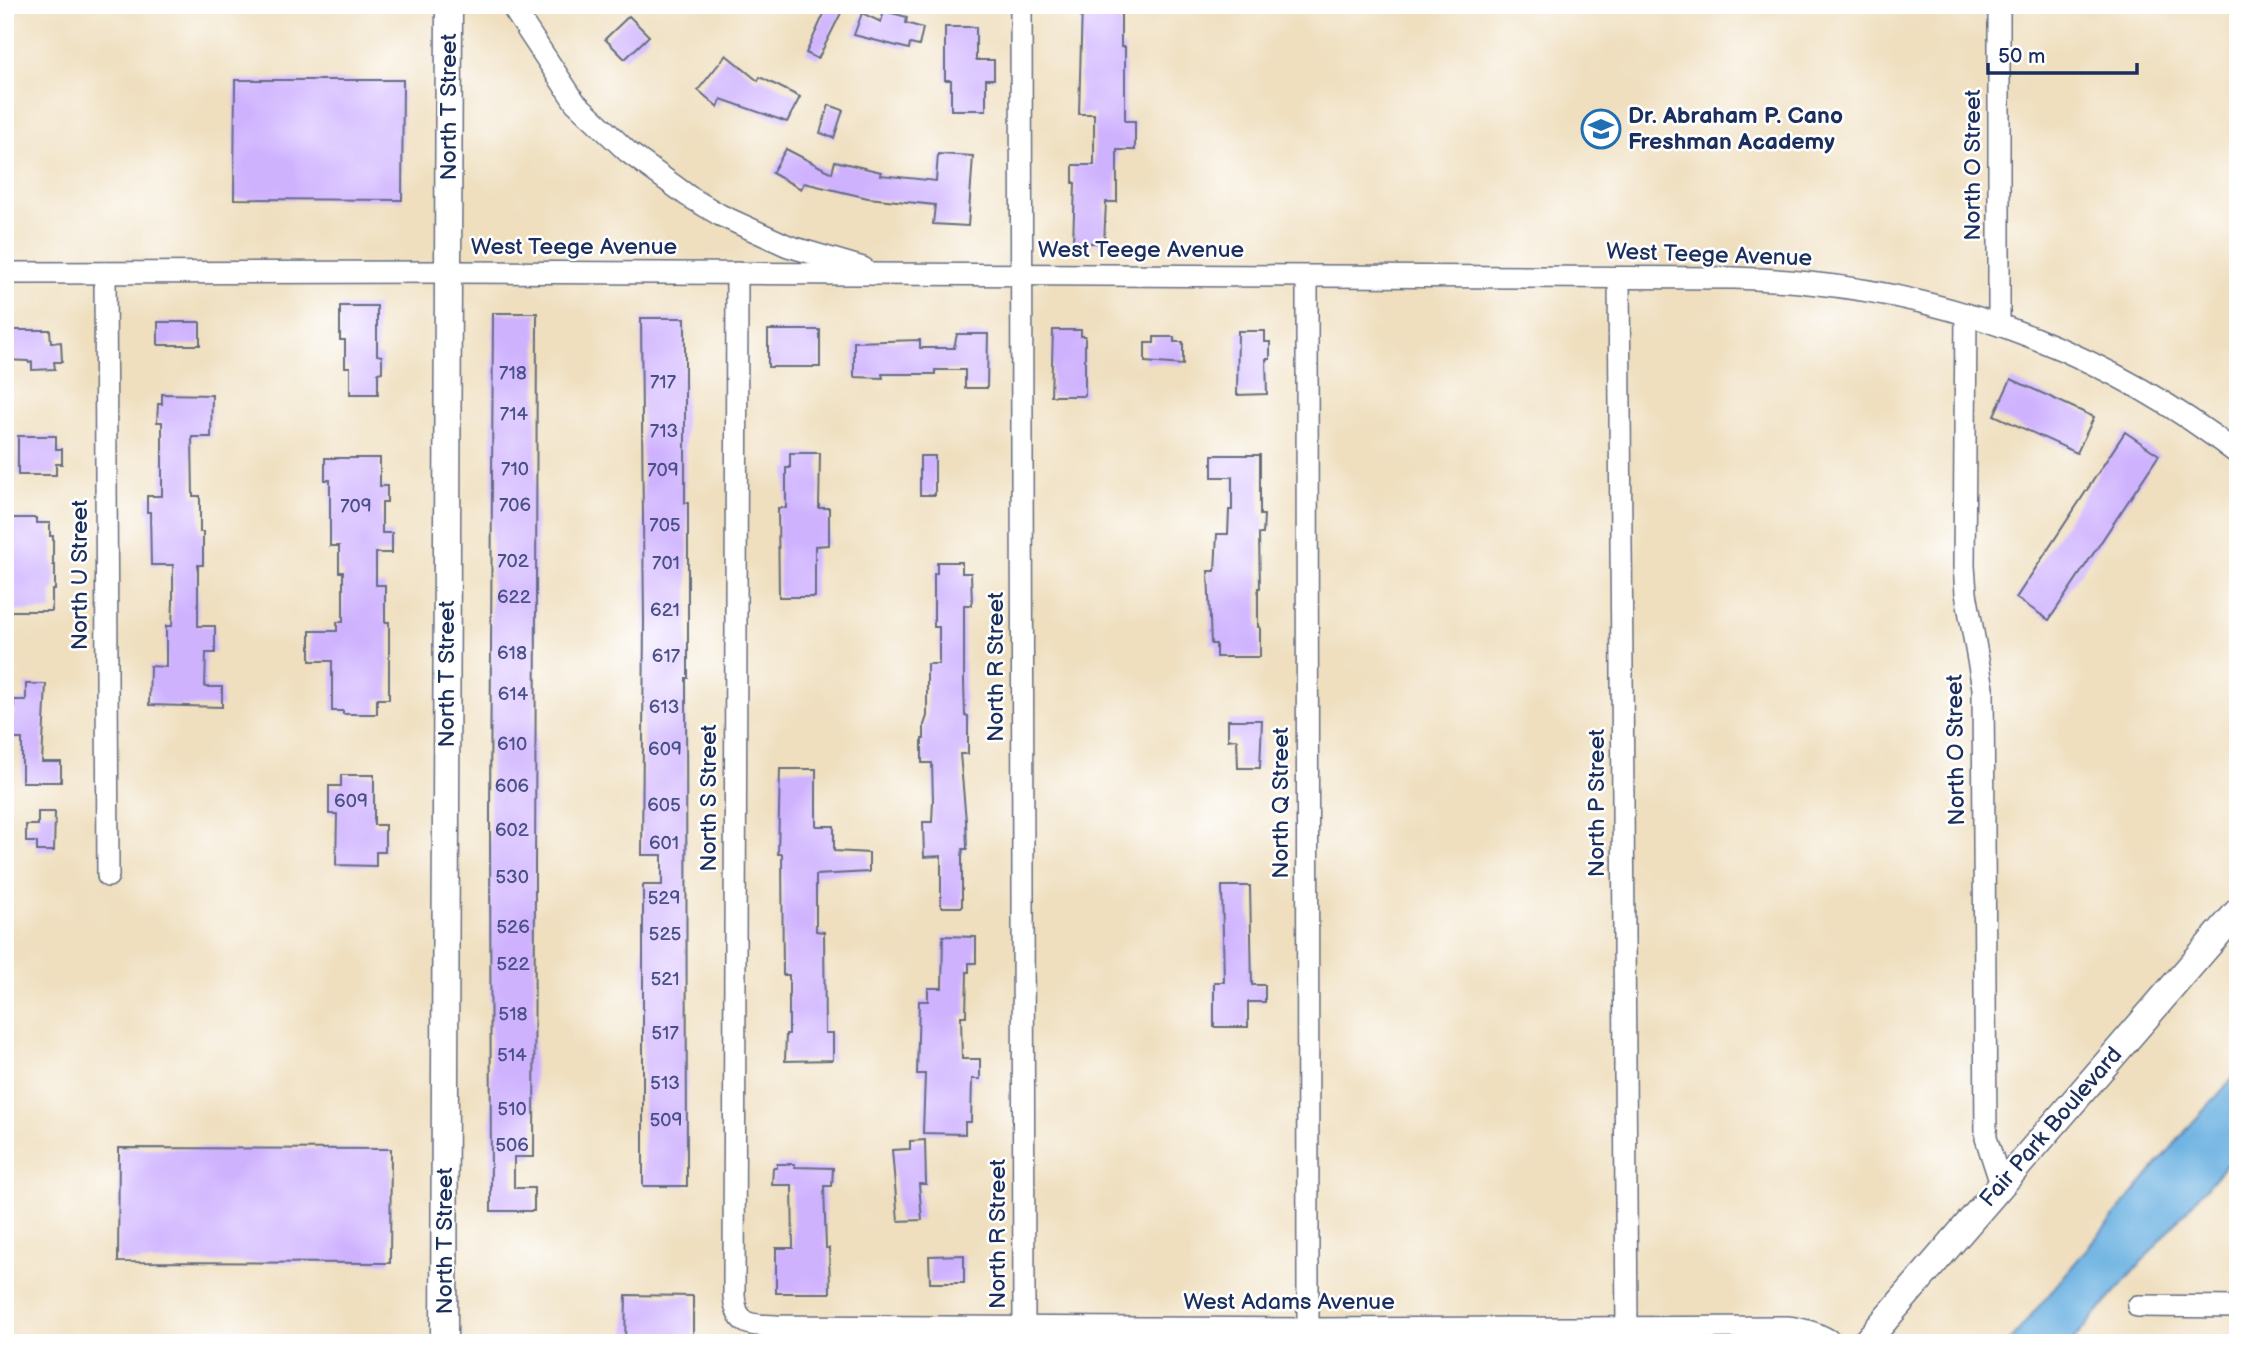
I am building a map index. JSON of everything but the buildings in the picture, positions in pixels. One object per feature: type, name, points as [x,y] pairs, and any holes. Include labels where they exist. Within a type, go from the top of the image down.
[{"type":"street","name":"North T Street","points":[[444,1343],[449,5]]},
{"type":"street","points":[[511,5],[575,102],[628,152],[688,196],[720,215],[788,246],[889,276]]},
{"type":"street","name":"North R Street","points":[[1021,5],[1024,1328]]},
{"type":"street","name":"North O Street","points":[[1999,5],[1999,324]]},
{"type":"street","name":"West Teege Avenue","points":[[5,273],[449,272],[1735,278],[1811,283],[1884,294],[1966,314],[2045,342],[2097,366],[2172,408],[2238,454]]},
{"type":"street","name":"North U Street","points":[[105,273],[108,876]]},
{"type":"street","name":"North S Street","points":[[737,273],[734,1296],[736,1310],[742,1321]]},
{"type":"street","name":"North Q Street","points":[[1307,277],[1308,1329]]},
{"type":"street","name":"North P Street","points":[[1619,278],[1627,1328]]},
{"type":"street","name":"North O Street","points":[[1966,314],[1964,566],[1966,593],[1983,688],[1986,1138],[2001,1184]]},
{"type":"street","name":"Fair Park Boulevard","points":[[1865,1343],[2238,911]]},
{"type":"street","points":[[2138,1306],[2238,1307]]},
{"type":"street","name":"West Adams Avenue","points":[[742,1321],[754,1325],[777,1326],[1024,1328],[1787,1327],[1805,1329],[1833,1343]]},
{"type":"water","points":[[2238,1073],[2238,1151],[2071,1343],[2008,1343],[2193,1122]]},
{"type":"place","name":"Dr. Abraham P. Cano Freshman Academy","points":[[1601,129]]}]
